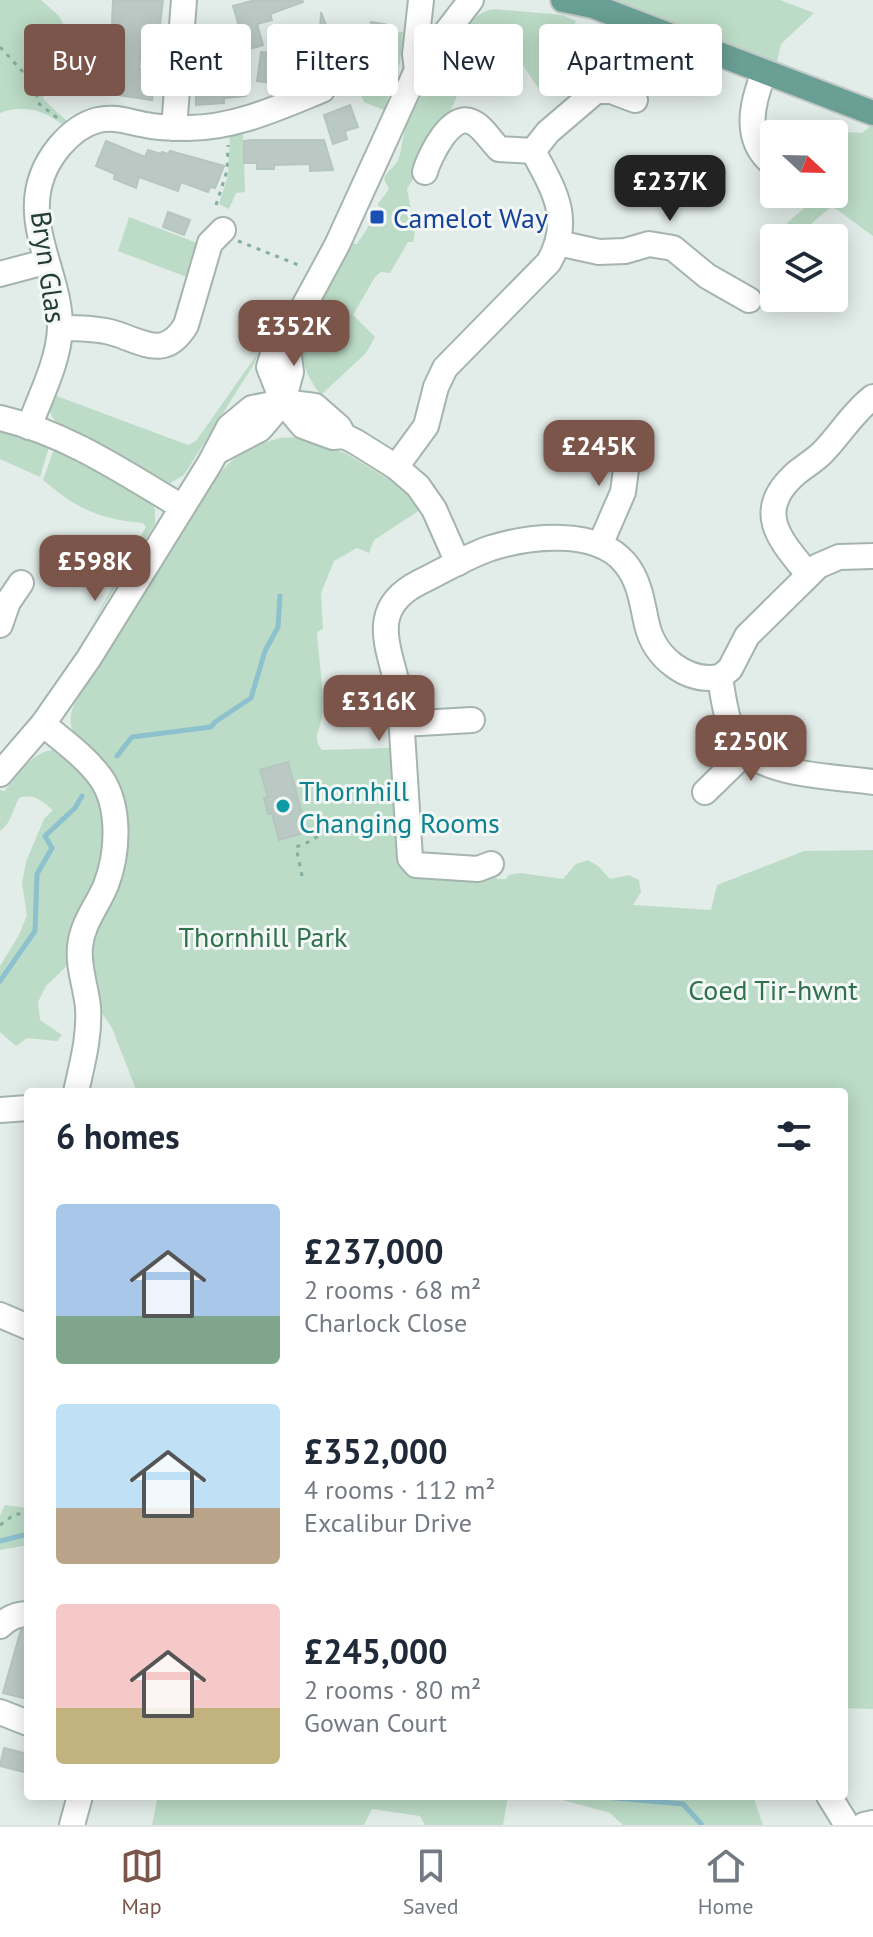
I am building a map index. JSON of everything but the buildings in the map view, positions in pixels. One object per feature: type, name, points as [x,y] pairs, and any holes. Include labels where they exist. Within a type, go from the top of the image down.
[{"type":"main road","points":[[563,0],[590,3],[873,113]]},
{"type":"street","points":[[174,128],[184,0]]},
{"type":"street","points":[[418,24],[421,0]]},
{"type":"street","points":[[452,24],[471,0]]},
{"type":"street","points":[[760,151],[752,129],[753,104],[764,73]]},
{"type":"street","points":[[283,402],[269,367],[357,204],[414,77]]},
{"type":"street","points":[[533,151],[548,132],[596,91],[611,91],[635,100]]},
{"type":"street","name":"Bryn Glas","points":[[29,427],[56,352],[60,328],[37,222],[40,188],[47,167],[64,141],[85,125],[106,119],[174,128],[207,128],[305,96]]},
{"type":"street","points":[[425,172],[436,144],[455,124],[464,120],[470,120],[499,149],[533,151]]},
{"type":"street","points":[[396,467],[426,426],[436,387],[445,368],[549,262],[558,243],[559,203],[533,151]]},
{"type":"street","points":[[60,328],[108,331],[157,347],[168,344],[179,337],[186,325],[210,243],[230,236]]},
{"type":"street","points":[[558,243],[613,253],[649,244],[673,248],[707,276],[749,300]]},
{"type":"street","points":[[0,274],[45,262]]},
{"type":"street","points":[[808,574],[774,527],[773,517],[780,493],[794,475],[824,451],[854,414],[873,397]]},
{"type":"street","points":[[0,774],[43,724],[89,658],[229,427],[252,408],[283,402],[315,406],[339,427],[344,436],[410,478],[426,497],[458,563]]},
{"type":"street","points":[[0,418],[56,436],[108,461],[182,507]]},
{"type":"street","points":[[600,545],[623,492],[630,439]]},
{"type":"street","points":[[491,864],[478,869],[412,862],[410,858],[398,684],[385,644],[391,607],[406,589],[491,548],[527,540],[562,539],[600,545],[613,552],[630,571],[639,589],[647,627],[660,652],[670,663],[698,676],[720,677],[730,669],[747,636],[818,566],[839,557],[873,556]]},
{"type":"street","points":[[0,625],[8,602],[21,583]]},
{"type":"street","points":[[720,677],[729,721],[746,752],[782,769],[873,782]]},
{"type":"street","points":[[402,724],[472,720]]},
{"type":"street","points":[[43,724],[86,761],[103,781],[115,825],[110,871],[84,926],[80,943],[80,970],[88,1005],[88,1034],[77,1088]]},
{"type":"street","points":[[705,792],[746,752]]},
{"type":"street","points":[[0,1110],[24,1108]]},
{"type":"street","points":[[0,1315],[24,1325]]},
{"type":"street","points":[[0,1626],[24,1614]]},
{"type":"street","points":[[0,1712],[24,1721]]},
{"type":"street","points":[[831,1800],[847,1825]]},
{"type":"street","points":[[864,1825],[873,1823]]},
{"type":"path","points":[[0,47],[35,85],[38,103],[65,123]]},
{"type":"path","points":[[216,205],[227,171],[228,142]]},
{"type":"path","points":[[230,236],[306,268]]},
{"type":"path","points":[[302,876],[296,847],[311,841],[338,822]]},
{"type":"path","points":[[0,1525],[15,1514],[24,1514]]},
{"type":"green space","points":[[0,0],[41,0],[63,24],[24,24],[24,96],[44,96],[43,99],[67,121],[62,124],[32,110],[0,113]]},
{"type":"green space","points":[[602,0],[780,0],[814,13],[781,44],[776,66],[722,46],[722,24],[665,24]]},
{"type":"green space","points":[[494,9],[563,15],[576,21],[575,24],[539,24],[539,89],[523,66],[523,24],[467,24],[480,14]]},
{"type":"green space","points":[[398,32],[403,32],[398,68]]},
{"type":"green space","points":[[362,96],[389,96],[384,110],[364,102]]},
{"type":"green space","points":[[421,96],[457,96],[444,127],[407,189],[415,232],[413,242],[408,242],[390,273],[381,272],[375,277],[353,315],[375,337],[366,353],[321,395],[306,370],[302,348],[305,338],[323,302],[319,298],[349,243],[357,244],[380,209],[378,204],[389,189],[384,179],[398,160],[411,116]]},
{"type":"green space","points":[[873,124],[873,236],[835,208],[848,208],[848,134],[862,133]]},
{"type":"green space","points":[[243,132],[245,192],[236,193],[229,209],[219,204],[228,176],[230,135]]},
{"type":"green space","points":[[804,208],[830,208],[811,224],[787,224]]},
{"type":"green space","points":[[129,217],[197,243],[187,277],[118,251]]},
{"type":"green space","points":[[258,353],[184,475],[170,483],[56,423],[49,411],[54,395],[188,445],[196,441]]},
{"type":"green space","points":[[0,431],[49,447],[40,477],[0,459]]},
{"type":"green space","points":[[298,437],[347,454],[393,482],[409,482],[423,504],[420,510],[374,540],[369,553],[357,548],[334,561],[321,593],[323,629],[317,632],[323,700],[318,742],[322,750],[389,748],[405,854],[492,870],[497,879],[520,873],[563,879],[576,864],[588,860],[610,879],[629,875],[639,880],[641,892],[633,905],[711,910],[717,885],[804,851],[873,850],[873,1709],[848,1708],[848,1088],[135,1088],[112,1028],[98,1007],[91,955],[96,928],[126,838],[125,806],[119,805],[106,821],[103,857],[85,900],[72,961],[46,986],[38,1002],[40,1020],[62,1035],[57,1041],[27,1038],[16,1046],[0,1032],[0,966],[27,915],[22,883],[26,862],[44,819],[53,810],[33,797],[19,798],[0,831],[0,790],[4,791],[35,757],[50,750],[59,751],[76,737],[71,719],[76,700],[99,667],[97,664],[105,650],[113,644],[119,626],[125,624],[209,488],[239,455],[238,447]]},
{"type":"green space","points":[[54,449],[91,466],[151,503],[155,510],[155,524],[92,624],[146,527],[143,523],[89,511],[43,480]]},
{"type":"green space","points":[[5,1505],[24,1507],[24,1546],[0,1550],[0,1516]]},
{"type":"green space","points":[[157,1800],[507,1800],[503,1825],[425,1825],[420,1816],[372,1809],[364,1825],[152,1825]]},
{"type":"green space","points":[[563,1800],[754,1800],[763,1825],[623,1825],[610,1813]]},
{"type":"waterway","points":[[117,756],[132,737],[211,727],[251,698],[265,651],[278,627],[280,596]]},
{"type":"waterway","points":[[0,981],[35,931],[37,874],[52,848],[45,836],[75,808],[82,796]]},
{"type":"waterway","points":[[0,1541],[24,1535]]},
{"type":"waterway","points":[[638,1800],[683,1804],[702,1825]]},
{"type":"place","name":"Camelot Way","points":[[377,217]]},
{"type":"place","name":"Thornhill Changing Rooms","points":[[283,806]]},
{"type":"park label","name":"Thornhill Park","points":[[263,936]]},
{"type":"park label","name":"Coed Tir-hwnt","points":[[773,989]]}]
